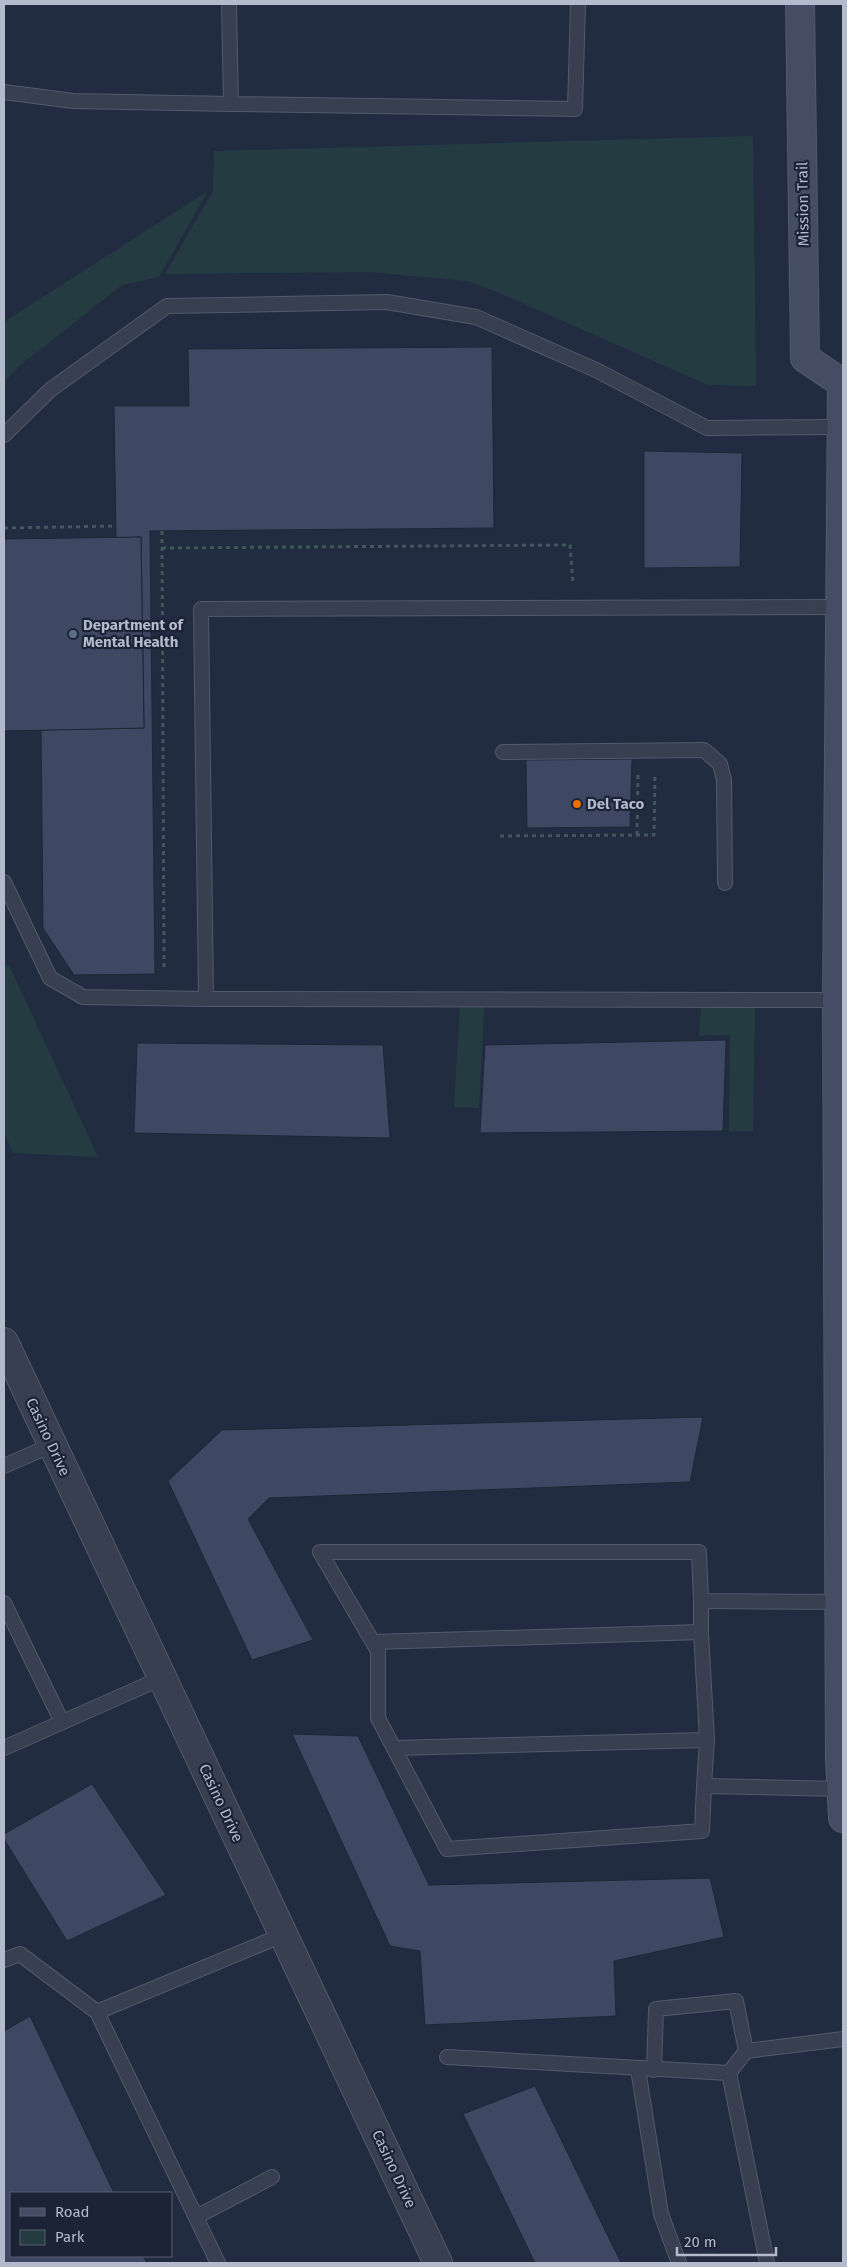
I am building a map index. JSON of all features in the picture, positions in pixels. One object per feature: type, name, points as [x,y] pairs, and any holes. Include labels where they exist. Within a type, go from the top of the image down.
[{"type":"main road","name":"Mission Trail","points":[[800,4],[805,358],[843,382]]},
{"type":"main road","points":[[843,382],[840,948],[837,1000],[841,1332],[839,1602],[843,1818]]},
{"type":"street","name":"Casino Drive","points":[[4,1342],[438,2263]]},
{"type":"lane","points":[[230,4],[231,104]]},
{"type":"lane","points":[[4,92],[73,101],[575,109],[578,4]]},
{"type":"lane","points":[[4,436],[50,390],[167,306],[387,302],[476,317],[596,370],[707,428],[843,416]]},
{"type":"lane","points":[[206,999],[201,609],[841,607]]},
{"type":"lane","points":[[503,752],[704,750],[720,764],[724,780],[725,883]]},
{"type":"lane","points":[[4,882],[50,978],[83,997],[206,999],[837,1000]]},
{"type":"lane","points":[[4,1466],[52,1445]]},
{"type":"lane","points":[[320,1552],[698,1552],[701,1601],[700,1632],[707,1740],[702,1831],[446,1849],[378,1718],[378,1650],[320,1552]]},
{"type":"lane","points":[[701,1601],[839,1602]]},
{"type":"lane","points":[[4,1604],[62,1722]]},
{"type":"lane","points":[[373,1642],[700,1632]]},
{"type":"lane","points":[[4,1748],[162,1678]]},
{"type":"lane","points":[[394,1748],[707,1740]]},
{"type":"lane","points":[[704,1786],[841,1789]]},
{"type":"lane","points":[[97,2012],[283,1935]]},
{"type":"lane","points":[[4,1960],[20,1954],[97,2012],[218,2263]]},
{"type":"lane","points":[[654,2070],[656,2009],[736,2002],[746,2051]]},
{"type":"lane","points":[[767,2263],[729,2073],[746,2051],[843,2039]]},
{"type":"lane","points":[[447,2057],[729,2073]]},
{"type":"lane","points":[[638,2069],[661,2214],[679,2263]]},
{"type":"lane","points":[[196,2217],[272,2177]]},
{"type":"path","points":[[4,528],[116,526]]},
{"type":"path","points":[[162,531],[164,967]]},
{"type":"path","points":[[162,548],[570,545],[574,589]]},
{"type":"path","points":[[637,835],[638,771]]},
{"type":"path","points":[[500,836],[654,835],[655,771]]},
{"type":"green space","points":[[753,136],[756,386],[708,385],[497,292],[467,281],[369,272],[165,274],[213,191],[214,151]]},
{"type":"green space","points":[[208,191],[159,277],[122,285],[22,364],[4,382],[4,322]]},
{"type":"green space","points":[[9,965],[98,1157],[13,1153],[4,1133],[4,966]]},
{"type":"green space","points":[[755,1006],[753,1131],[729,1131],[730,1035],[699,1036],[701,1008]]},
{"type":"green space","points":[[460,1007],[484,1007],[479,1108],[454,1107]]},
{"type":"building","points":[[492,347],[494,528],[150,531],[155,974],[74,975],[43,928],[41,730],[144,728],[141,537],[116,538],[114,406],[189,406],[188,349]]},
{"type":"building","points":[[644,451],[742,453],[740,567],[644,568]]},
{"type":"building","name":"Department of Mental Health","points":[[141,537],[144,728],[4,731],[4,539]]},
{"type":"building","points":[[632,759],[630,827],[527,828],[526,760]]},
{"type":"building","points":[[726,1040],[723,1131],[480,1133],[485,1045]]},
{"type":"building","points":[[137,1043],[383,1045],[390,1138],[134,1133]]},
{"type":"building","points":[[703,1417],[690,1482],[269,1498],[248,1519],[313,1640],[252,1660],[168,1481],[222,1430]]},
{"type":"building","points":[[292,1734],[358,1736],[429,1885],[710,1878],[724,1937],[614,1961],[616,2016],[425,2025],[420,1951],[390,1946]]},
{"type":"building","points":[[92,1784],[166,1895],[67,1941],[4,1839],[4,1834]]},
{"type":"building","points":[[30,2016],[114,2192],[10,2192],[10,2257],[144,2257],[147,2263],[4,2263],[4,2031]]},
{"type":"building","points":[[535,2086],[621,2263],[535,2263],[463,2114]]},
{"type":"place","name":"Department of Mental Health","points":[[73,634]]},
{"type":"place","name":"Del Taco","points":[[577,804]]}]
